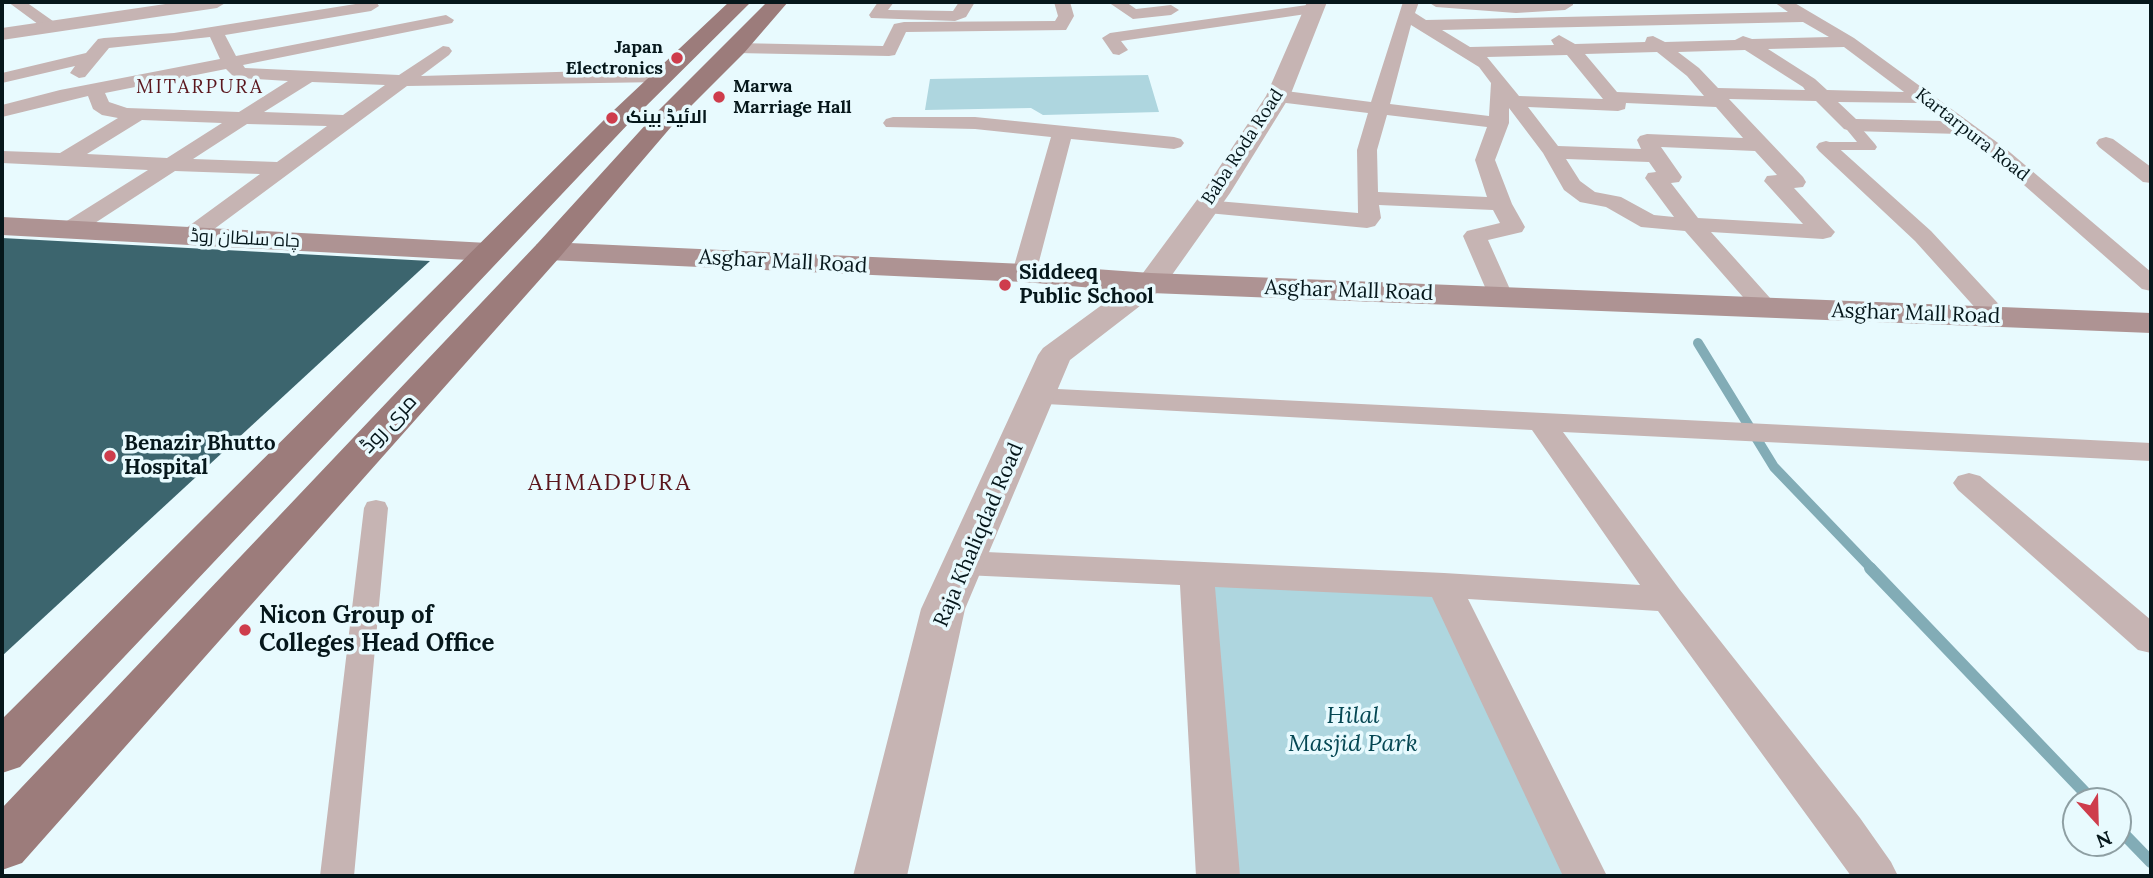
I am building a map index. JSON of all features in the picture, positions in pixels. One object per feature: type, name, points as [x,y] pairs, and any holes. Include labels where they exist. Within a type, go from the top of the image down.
[{"type":"main road","points":[[2,752],[488,252],[741,2]]},
{"type":"main road","name":"مری روڈ","points":[[2,846],[548,251],[668,115],[778,2]]},
{"type":"main road","name":"چاہ سلطان روڈ","points":[[2,226],[488,252]]},
{"type":"main road","name":"Asghar Mall Road","points":[[548,251],[1024,273],[1150,283],[2151,323]]},
{"type":"street","points":[[2,5],[17,2],[52,26]]},
{"type":"street","points":[[2,39],[144,2]]},
{"type":"street","points":[[2,34],[217,2]]},
{"type":"street","points":[[261,2],[283,52]]},
{"type":"street","points":[[886,2],[877,15],[955,16],[960,14],[967,2]]},
{"type":"street","points":[[736,48],[889,51],[900,28],[904,27],[1060,26],[1066,16],[1062,2]]},
{"type":"street","points":[[1116,2],[1133,15],[1185,8]]},
{"type":"street","points":[[1436,2],[1516,8],[1584,2]]},
{"type":"street","name":"Kartarpura Road","points":[[1782,2],[1848,42],[1998,152],[2151,284]]},
{"type":"street","points":[[79,73],[104,43],[174,38],[370,4],[388,32]]},
{"type":"street","points":[[1691,4],[1809,83],[1869,146],[1826,147]]},
{"type":"street","points":[[1119,50],[1110,38],[1316,6]]},
{"type":"street","name":"Baba Roda Road","points":[[1150,283],[1205,207],[1278,96],[1316,6]]},
{"type":"street","points":[[1516,8],[1571,49],[1615,101],[1671,177],[1656,178],[1692,225],[1766,308]]},
{"type":"street","points":[[1413,14],[1537,25],[1805,17]]},
{"type":"street","points":[[1413,14],[1485,63],[1552,152],[1572,185],[1588,197],[1613,202],[1649,222],[1823,232],[1775,181],[1795,182],[1693,72],[1627,23]]},
{"type":"street","points":[[1205,207],[1358,221],[1370,218],[1367,198],[1367,150],[1379,107],[1413,14]]},
{"type":"street","points":[[2,111],[230,62],[446,20]]},
{"type":"street","points":[[215,31],[230,62],[240,74],[441,82],[628,75],[663,77]]},
{"type":"street","points":[[1470,52],[1848,42]]},
{"type":"street","points":[[190,236],[443,51]]},
{"type":"street","points":[[2,78],[92,57]]},
{"type":"street","points":[[70,229],[338,57]]},
{"type":"street","points":[[1500,82],[1499,123],[1485,160],[1501,204],[1514,227],[1475,236],[1500,296]]},
{"type":"street","points":[[95,90],[100,105],[110,111],[348,121]]},
{"type":"street","points":[[1278,96],[1499,123]]},
{"type":"street","points":[[1512,101],[1821,96],[1927,98]]},
{"type":"street","points":[[64,160],[139,114]]},
{"type":"street","points":[[892,123],[975,123],[1174,143]]},
{"type":"street","points":[[1851,125],[1966,128]]},
{"type":"street","points":[[1024,273],[1060,146],[1061,132]]},
{"type":"street","points":[[2106,143],[2151,177]]},
{"type":"street","points":[[1552,152],[1760,145]]},
{"type":"street","points":[[1826,147],[1923,236],[1997,317]]},
{"type":"street","points":[[2,157],[282,169]]},
{"type":"street","points":[[1367,198],[1501,204]]},
{"type":"street","name":"Raja Khaliqdad Road","points":[[880,876],[943,610],[1055,355],[1150,283]]},
{"type":"street","points":[[1037,397],[2151,452]]},
{"type":"street","points":[[1541,422],[1668,599],[1846,831],[1876,876]]},
{"type":"street","points":[[1969,483],[2151,640]]},
{"type":"street","points":[[337,876],[376,508]]},
{"type":"street","points":[[964,563],[1444,584],[1668,599]]},
{"type":"street","points":[[1197,575],[1218,876]]},
{"type":"street","points":[[1444,584],[1585,876]]},
{"type":"green space","points":[[1148,75],[1159,112],[1043,115],[1031,108],[925,110],[930,79]]},
{"type":"green space","name":"Hilal Masjid Park","points":[[1197,575],[1444,585],[1585,876],[1218,876]]},
{"type":"building","name":"Benazir Bhutto Hospital","points":[[2,238],[430,261],[2,656]]},
{"type":"waterway","points":[[1698,343],[1774,467],[1872,569]]},
{"type":"waterway","points":[[1870,568],[2080,787]]},
{"type":"waterway","points":[[2132,842],[2151,862]]},
{"type":"place","name":"Japan Electronics","points":[[677,58]]},
{"type":"place","name":"Marwa Marriage Hall","points":[[719,97]]},
{"type":"place","name":"الائیڈ بینک","points":[[612,118]]},
{"type":"place","name":"Siddeeq Public School","points":[[1005,285]]},
{"type":"place","name":"Benazir Bhutto Hospital","points":[[110,456]]},
{"type":"place","name":"Nicon Group of Colleges Head Office","points":[[245,630]]},
{"type":"district","name":"MITARPURA","points":[[200,88]]},
{"type":"district","name":"AHMADPURA","points":[[610,483]]}]
